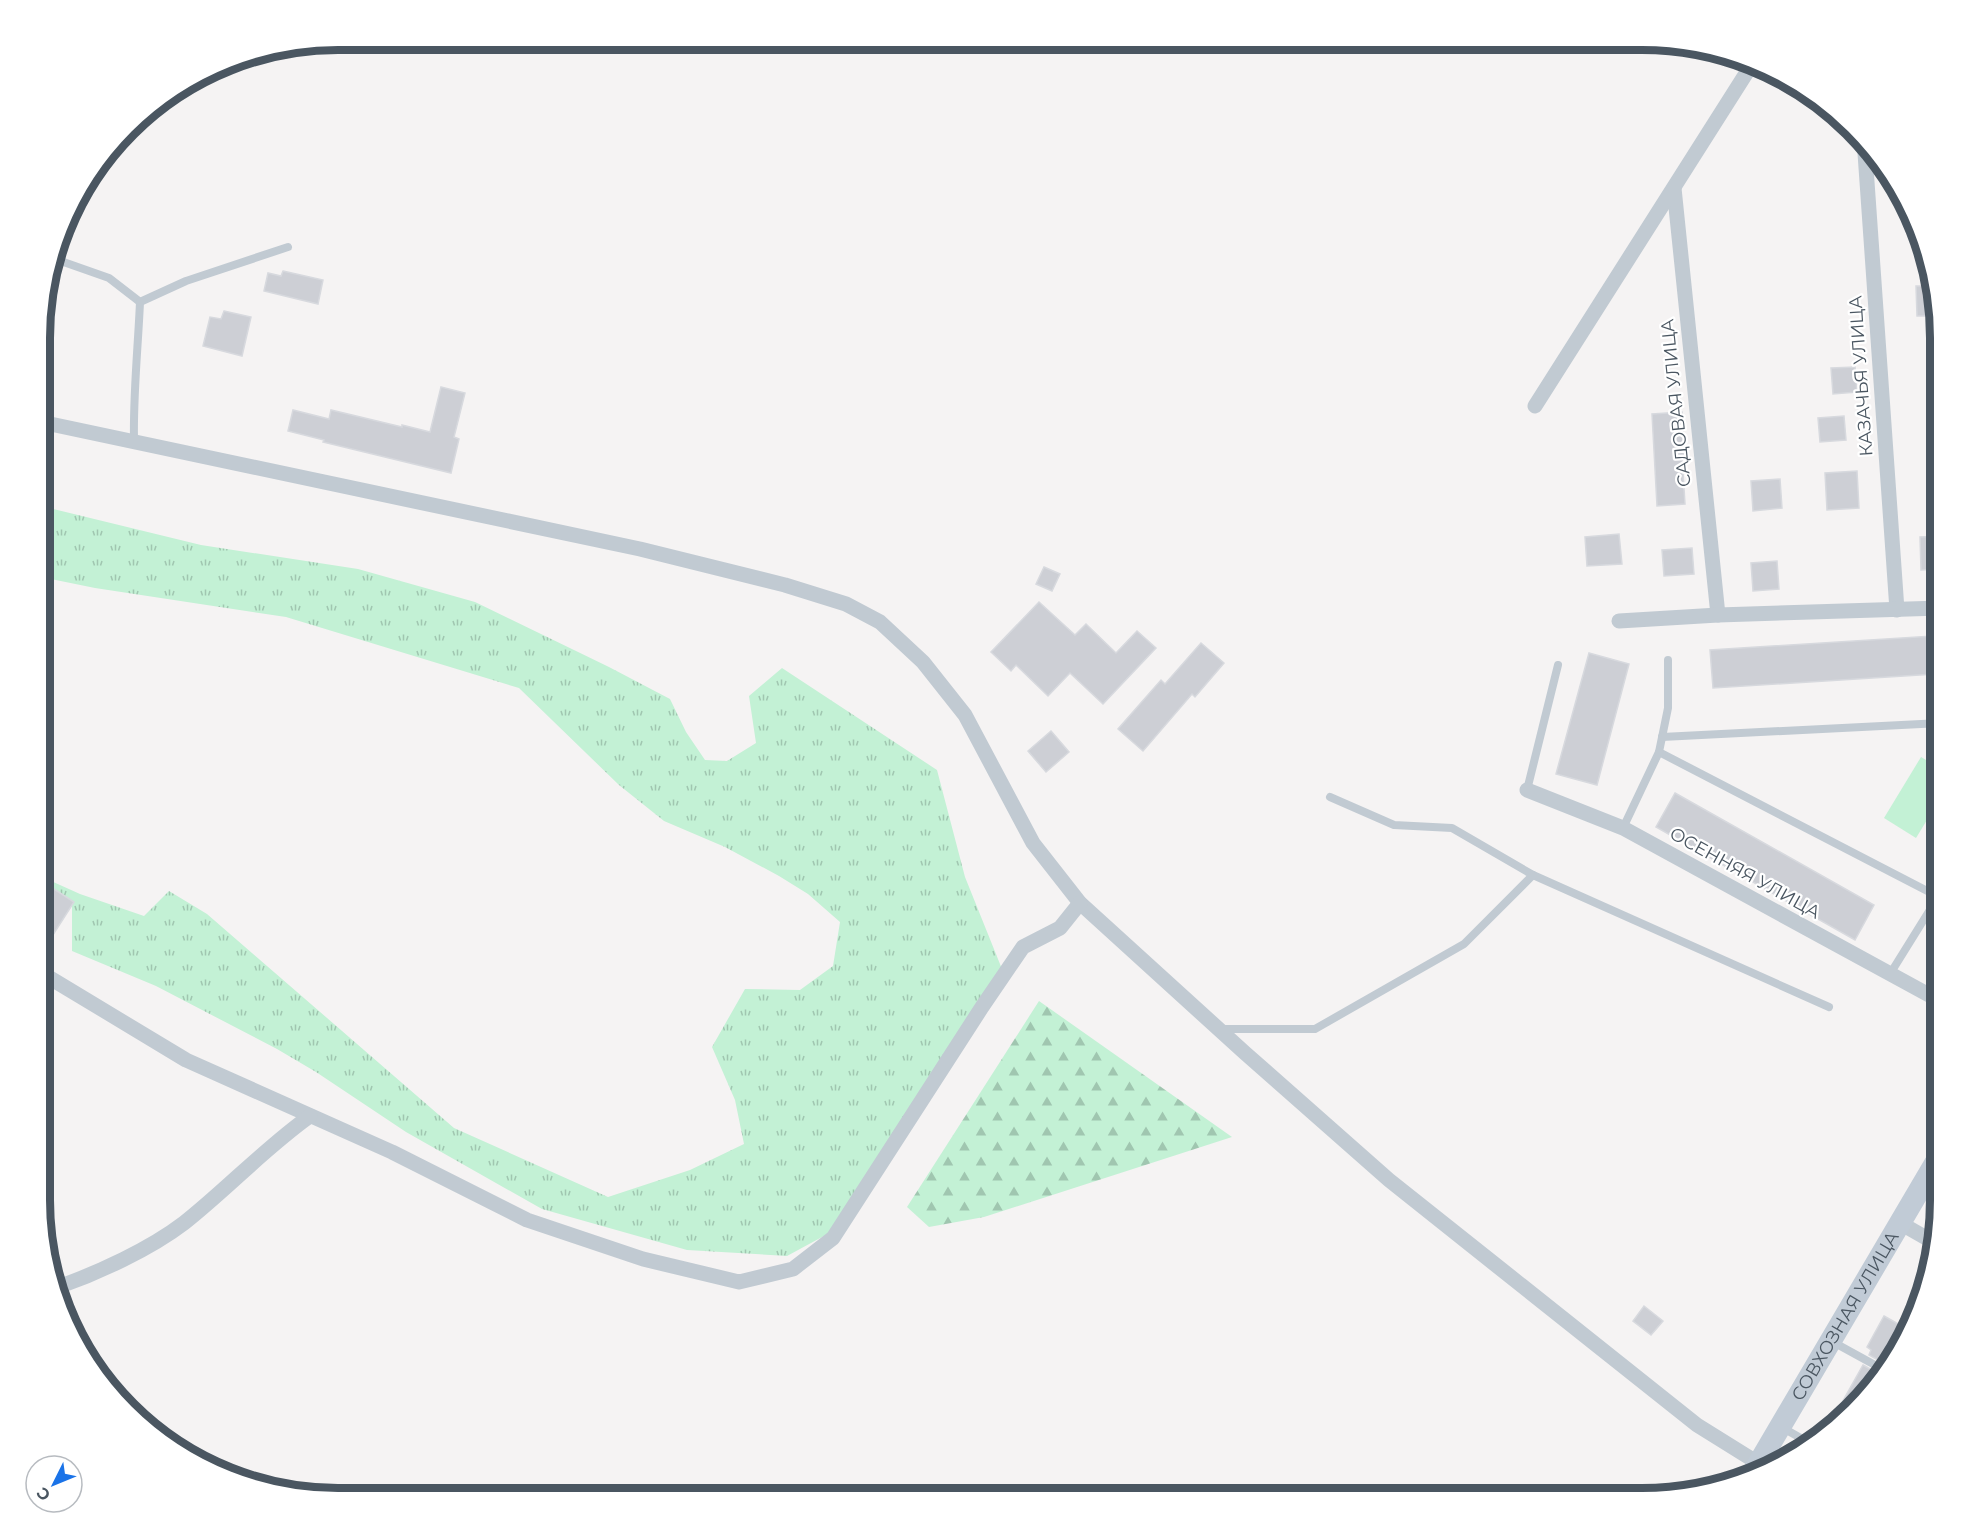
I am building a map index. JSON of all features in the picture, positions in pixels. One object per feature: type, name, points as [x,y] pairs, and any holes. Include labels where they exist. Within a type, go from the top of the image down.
[{"type":"main road","name":"СОВХОЗНАЯ УЛИЦА","points":[[1757,1465],[1930,1172]]},
{"type":"street","points":[[1535,406],[1749,70]]},
{"type":"street","name":"КАЗАЧЬЯ УЛИЦА","points":[[1865,155],[1897,610]]},
{"type":"street","name":"САДОВАЯ УЛИЦА","points":[[1674,188],[1718,615]]},
{"type":"street","points":[[50,424],[640,549],[785,585],[846,604],[880,622],[923,662],[964,715],[1033,843],[1080,903],[1389,1180],[1751,1468]]},
{"type":"street","points":[[1619,621],[1718,615],[1930,608]]},
{"type":"street","name":"ОСЕННЯЯ УЛИЦА","points":[[1527,790],[1623,828],[1930,995]]},
{"type":"street","points":[[50,978],[186,1060],[392,1152],[527,1220],[643,1259],[739,1282],[793,1269],[833,1239],[1023,947],[1060,928],[1080,903]]},
{"type":"street","points":[[62,1285],[136,1252],[183,1224],[310,1116]]},
{"type":"street","points":[[1900,1223],[1928,1239]]},
{"type":"lane","points":[[140,302],[186,281],[288,248]]},
{"type":"lane","points":[[60,261],[109,278],[140,302]]},
{"type":"lane","points":[[134,441],[134,399],[140,302]]},
{"type":"lane","points":[[1623,828],[1659,752],[1668,708],[1668,660]]},
{"type":"lane","points":[[1527,790],[1558,665]]},
{"type":"lane","points":[[1662,737],[1930,724]]},
{"type":"lane","points":[[1659,752],[1930,889]]},
{"type":"lane","points":[[1330,797],[1394,825],[1452,828],[1533,875],[1829,1006]]},
{"type":"lane","points":[[1218,1029],[1315,1029],[1464,944],[1533,875]]},
{"type":"lane","points":[[1890,974],[1930,909]]},
{"type":"lane","points":[[1830,1340],[1878,1367]]},
{"type":"lane","points":[[1780,1426],[1804,1440]]},
{"type":"green space","points":[[50,508],[201,545],[358,569],[475,602],[670,699],[686,732],[705,760],[727,761],[756,743],[749,696],[782,668],[937,770],[965,877],[1004,974],[835,1230],[787,1256],[687,1250],[542,1209],[406,1132],[277,1049],[156,986],[72,951],[72,903],[50,894],[50,880],[80,894],[144,916],[169,891],[207,914],[454,1128],[608,1197],[690,1170],[744,1144],[735,1100],[712,1047],[745,989],[800,990],[833,966],[840,922],[808,894],[779,876],[725,847],[664,821],[619,785],[519,688],[286,617],[95,588],[50,579]]},
{"type":"green space","points":[[1921,757],[1930,762],[1930,815],[1916,838],[1884,818]]},
{"type":"green space","points":[[1039,1001],[1232,1137],[984,1217],[929,1227],[907,1207]]},
{"type":"building","points":[[283,271],[323,280],[318,304],[264,291],[268,273],[281,276]]},
{"type":"building","points":[[1916,286],[1926,286],[1930,316],[1917,316]]},
{"type":"building","points":[[224,311],[251,317],[242,356],[203,346],[210,317],[221,319]]},
{"type":"building","points":[[1855,367],[1857,392],[1833,394],[1831,368]]},
{"type":"building","points":[[441,387],[465,393],[454,437],[459,439],[451,473],[323,442],[324,440],[288,431],[293,410],[329,419],[331,410],[430,432]]},
{"type":"building","points":[[1682,412],[1685,504],[1657,506],[1652,414]]},
{"type":"building","points":[[1844,416],[1846,440],[1820,442],[1818,418]]},
{"type":"building","points":[[1857,471],[1859,508],[1827,510],[1825,473]]},
{"type":"building","points":[[1780,479],[1782,508],[1753,511],[1751,481]]},
{"type":"building","points":[[1927,484],[1930,484],[1930,509],[1927,509]]},
{"type":"building","points":[[1619,534],[1622,564],[1587,566],[1585,537]]},
{"type":"building","points":[[1920,537],[1930,537],[1930,570],[1921,570]]},
{"type":"building","points":[[1692,548],[1694,574],[1664,576],[1662,550]]},
{"type":"building","points":[[1777,561],[1779,589],[1753,591],[1751,563]]},
{"type":"building","points":[[1044,567],[1060,574],[1052,591],[1036,584]]},
{"type":"building","points":[[1039,602],[1075,635],[1086,624],[1116,653],[1137,631],[1156,648],[1103,704],[1070,673],[1048,696],[1016,665],[1011,671],[991,652]]},
{"type":"building","points":[[1930,636],[1930,674],[1713,688],[1710,650]]},
{"type":"building","points":[[1201,643],[1224,663],[1195,697],[1192,694],[1143,751],[1118,729],[1161,680],[1165,684]]},
{"type":"building","points":[[1589,653],[1629,664],[1597,785],[1556,774]]},
{"type":"building","points":[[1051,731],[1069,752],[1046,772],[1028,751]]},
{"type":"building","points":[[1675,793],[1874,905],[1855,940],[1656,827]]},
{"type":"building","points":[[51,887],[74,902],[51,938],[50,937]]},
{"type":"building","points":[[1644,1306],[1663,1321],[1651,1335],[1633,1321]]},
{"type":"building","points":[[1884,1316],[1902,1326],[1881,1362],[1869,1355],[1871,1350],[1867,1347]]},
{"type":"building","points":[[1863,1365],[1874,1371],[1859,1390],[1836,1413]]}]
